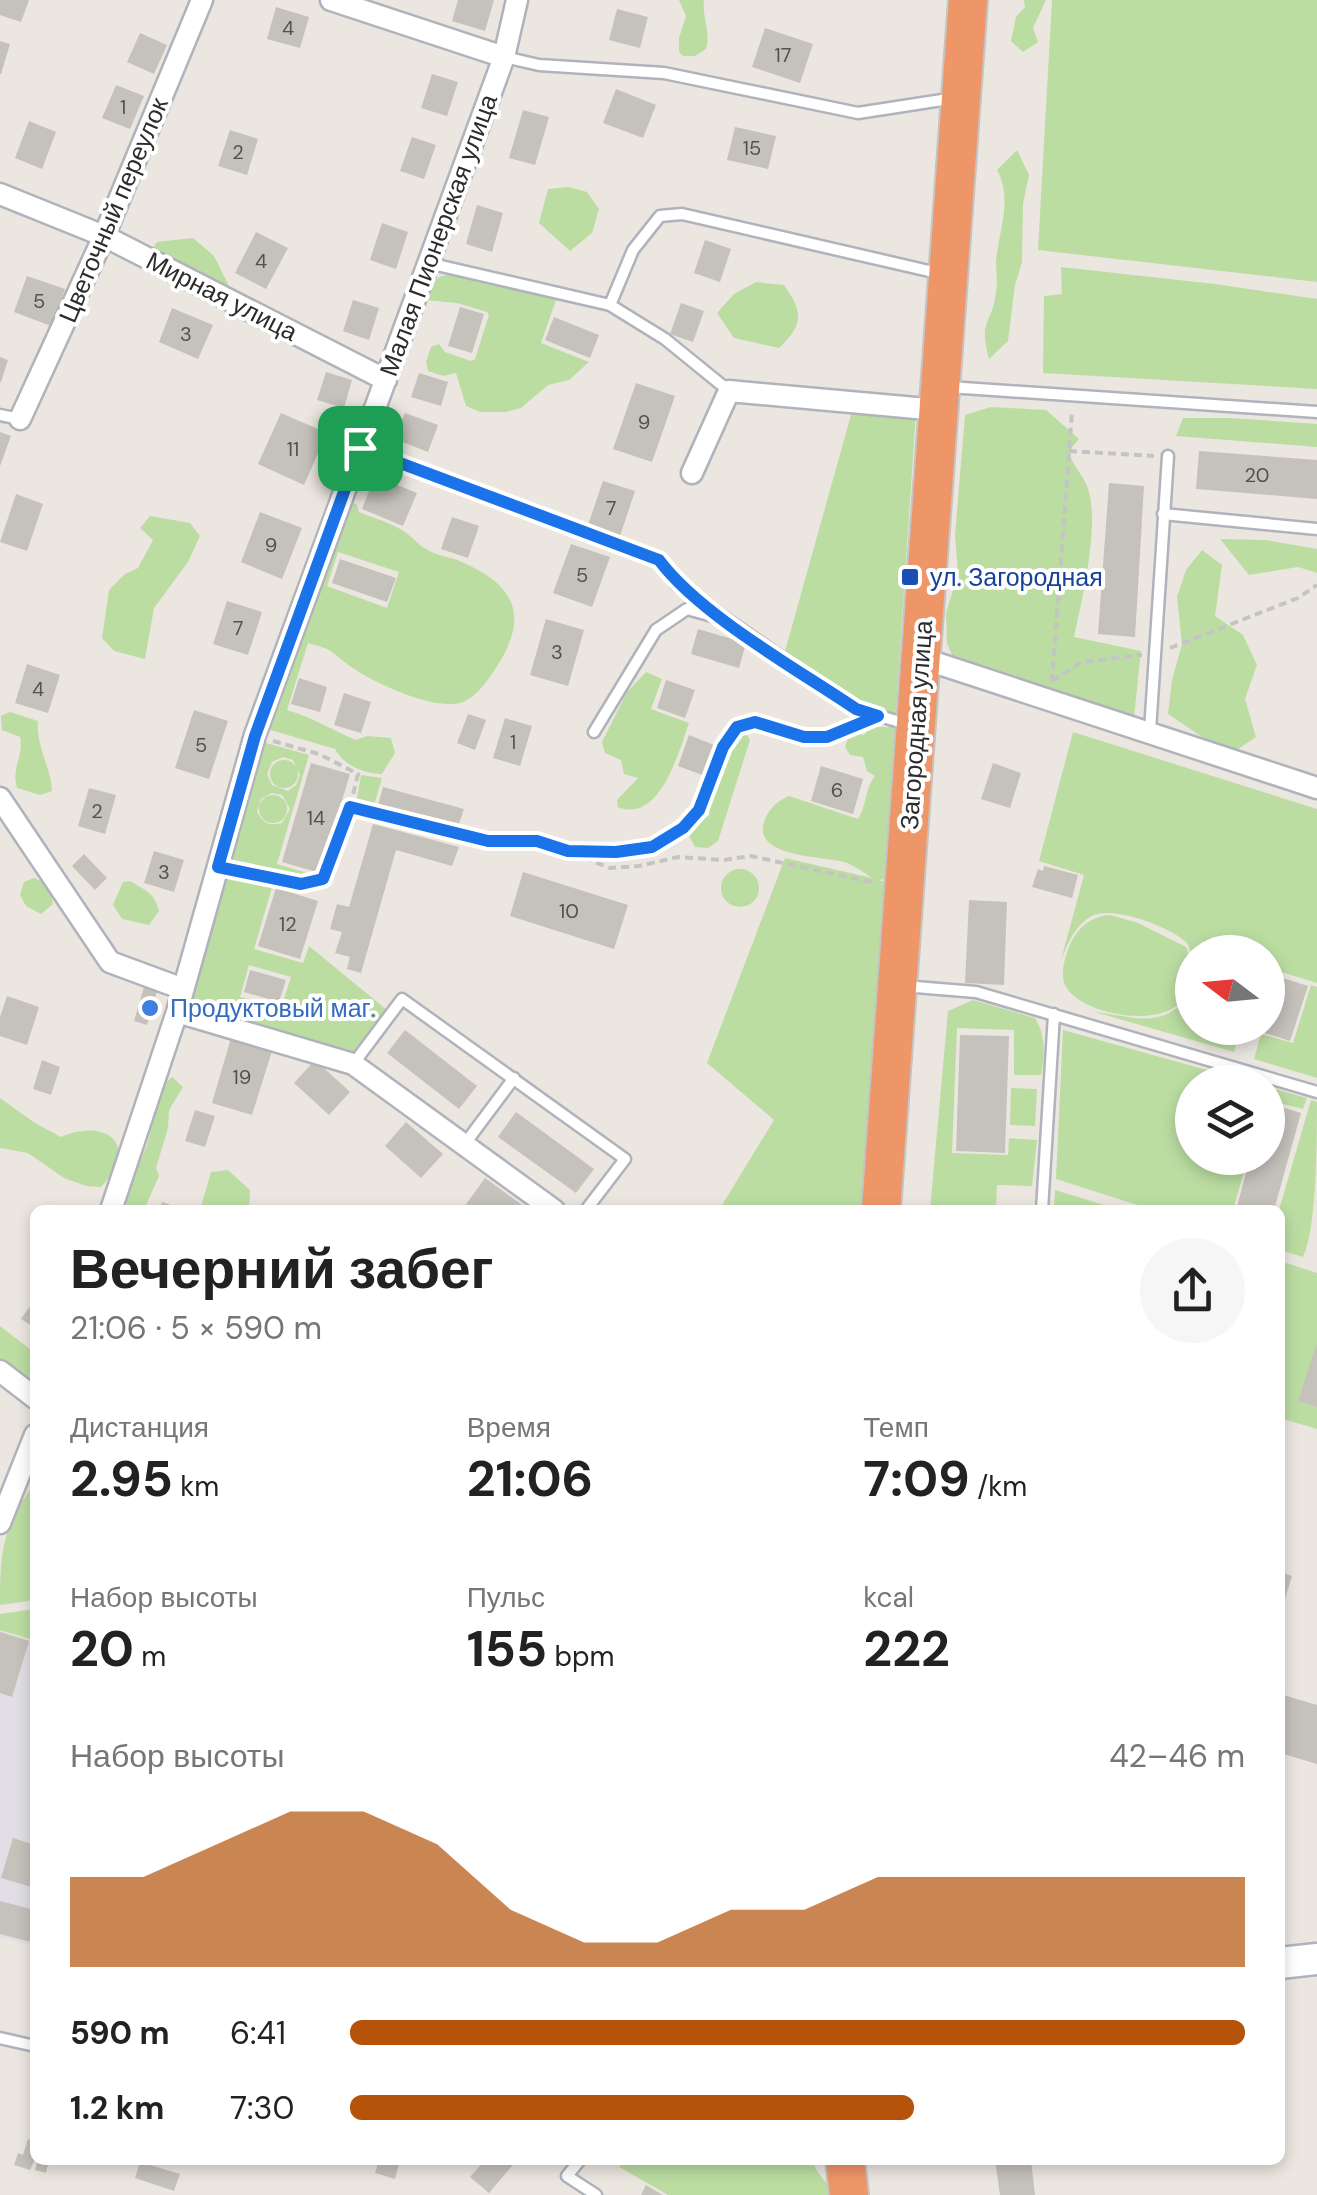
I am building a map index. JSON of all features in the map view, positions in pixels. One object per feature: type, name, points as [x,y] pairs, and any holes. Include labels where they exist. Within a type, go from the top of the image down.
[{"type":"highway","name":"Загородная улица","points":[[881,1205],[968,0]]},
{"type":"highway","points":[[845,2165],[849,2195]]},
{"type":"main road","points":[[1285,1962],[1317,1959]]},
{"type":"street","name":"Цветочный переулок","points":[[10,417],[104,236],[202,0]]},
{"type":"street","points":[[331,0],[504,57]]},
{"type":"street","name":"Малая Пионерская улица","points":[[113,1205],[177,1012],[255,736],[504,57],[517,0]]},
{"type":"street","name":"Мирная улица","points":[[0,194],[104,236],[386,380]]},
{"type":"street","points":[[692,473],[729,391],[939,398]]},
{"type":"street","points":[[921,658],[1317,788]]},
{"type":"street","points":[[0,798],[110,962],[183,989]]},
{"type":"street","points":[[177,1012],[354,1064],[547,1205]]},
{"type":"street","points":[[0,1371],[30,1394]]},
{"type":"street","points":[[0,1524],[30,1448]]},
{"type":"lane","points":[[504,57],[539,65],[664,73],[858,113],[961,97]]},
{"type":"lane","points":[[610,305],[633,250],[660,216],[682,214],[948,275]]},
{"type":"lane","points":[[428,263],[610,305],[666,339],[729,391]]},
{"type":"lane","points":[[939,398],[1074,395],[1317,412]]},
{"type":"lane","points":[[360,448],[659,560],[676,584],[856,709],[916,726]]},
{"type":"lane","points":[[1150,731],[1168,456]]},
{"type":"lane","points":[[1164,514],[1317,528]]},
{"type":"lane","points":[[594,732],[656,630],[688,609],[726,621]]},
{"type":"lane","points":[[896,986],[976,992],[1317,1092]]},
{"type":"lane","points":[[354,1064],[402,999],[625,1159],[590,1205]]},
{"type":"lane","points":[[1042,1205],[1054,1014]]},
{"type":"lane","points":[[464,1145],[514,1078]]},
{"type":"lane","points":[[0,2038],[30,2045]]},
{"type":"lane","points":[[576,2165],[568,2176],[596,2195]]},
{"type":"path","points":[[1053,702],[1074,395]]},
{"type":"path","points":[[1069,451],[1168,456]]},
{"type":"path","points":[[568,851],[616,852],[652,847],[668,839],[699,810],[723,747],[737,727],[755,722],[804,737],[827,737],[878,716]]},
{"type":"path","points":[[218,867],[301,884],[323,879],[350,807],[358,774],[318,754],[255,736]]},
{"type":"path","points":[[350,807],[488,841],[537,841],[610,868],[678,857],[724,860],[751,856],[904,890]]},
{"type":"shaded area","points":[[0,1630],[30,1641],[30,1945],[0,1937]]},
{"type":"green space","points":[[679,0],[704,0],[706,49],[695,56],[679,52],[686,16]]},
{"type":"green space","points":[[1024,0],[1046,0],[1033,28],[1038,42],[1023,52],[1011,41],[1016,17],[1025,7]]},
{"type":"green space","points":[[1052,0],[1317,0],[1317,282],[1038,250]]},
{"type":"green space","points":[[1017,150],[1029,175],[1023,204],[1022,262],[1008,341],[989,359],[985,329],[996,292],[996,261],[1005,203],[997,170]]},
{"type":"green space","points":[[569,187],[587,192],[599,209],[592,233],[570,251],[539,223],[548,189]]},
{"type":"green space","points":[[193,238],[214,256],[228,284],[225,289],[152,249],[157,242]]},
{"type":"green space","points":[[1061,267],[1317,299],[1317,389],[1043,373],[1044,296],[1062,294]]},
{"type":"green space","points":[[455,274],[557,297],[541,343],[589,362],[569,380],[548,385],[521,408],[480,412],[466,406],[456,373],[443,376],[428,371],[426,362],[431,347],[439,344],[445,352],[475,359],[487,312],[457,303],[424,300],[434,280]]},
{"type":"green space","points":[[756,282],[784,285],[798,311],[793,332],[779,348],[734,338],[717,313],[734,294]]},
{"type":"green space","points":[[856,397],[917,398],[895,724],[842,710],[782,662]]},
{"type":"green space","points":[[991,407],[1046,410],[1079,439],[1069,451],[1087,486],[1092,519],[1089,561],[1074,637],[1141,651],[1134,717],[1069,704],[956,665],[947,643],[946,613],[958,574],[955,535],[965,415]]},
{"type":"green space","points":[[1183,418],[1317,424],[1317,447],[1176,436]]},
{"type":"green space","points":[[348,500],[357,505],[359,512],[397,527],[430,551],[481,572],[506,594],[514,620],[505,652],[480,689],[455,704],[423,700],[395,690],[356,671],[330,650],[308,643],[287,710],[356,740],[367,736],[391,738],[395,753],[382,774],[355,768],[335,749],[264,728]],"holes":[[[338,552],[399,572],[387,608],[327,586]]]},
{"type":"green space","points":[[150,516],[190,523],[200,536],[188,562],[154,608],[145,659],[114,651],[102,638],[109,590],[125,574],[138,568],[153,540],[140,528]]},
{"type":"green space","points":[[1220,539],[1266,540],[1317,549],[1317,573],[1298,567],[1249,575]]},
{"type":"green space","points":[[1202,550],[1222,565],[1215,616],[1243,635],[1257,665],[1245,699],[1256,737],[1235,751],[1214,745],[1168,714],[1182,644],[1177,597],[1186,570]]},
{"type":"green space","points":[[646,672],[662,679],[651,709],[689,723],[666,782],[656,795],[633,809],[618,807],[617,800],[638,778],[624,774],[621,760],[605,753],[602,742],[627,692]]},
{"type":"green space","points":[[10,712],[38,721],[52,791],[40,795],[17,788],[20,737],[2,730],[1,716]]},
{"type":"green space","points":[[871,727],[897,727],[892,878],[878,880],[901,886],[878,1205],[722,1205],[774,1120],[707,1063],[785,858],[872,878],[844,862],[777,848],[763,830],[766,817],[789,796],[858,819],[875,776],[867,771],[863,757],[850,755],[845,747],[853,733],[864,735]]},
{"type":"green space","points":[[1073,732],[1317,809],[1317,983],[1285,973],[1285,935],[1176,935],[1141,919],[1113,913],[1092,916],[1081,924],[1061,960],[1084,875],[1039,861]]},
{"type":"green space","points":[[746,734],[750,740],[718,841],[708,848],[695,847],[688,834],[699,819],[709,816],[722,766],[736,737]]},
{"type":"green space","points":[[259,741],[309,755],[277,864],[317,876],[300,880],[224,864]],"holes":[[[283,757],[293,760],[300,775],[288,791],[272,785],[267,774],[272,762]],[[271,793],[282,795],[290,809],[282,823],[267,823],[257,812],[261,799]]]},
{"type":"green space","points":[[284,760],[294,764],[298,774],[294,784],[284,788],[274,784],[270,774],[274,764]]},
{"type":"green space","points":[[361,775],[382,778],[373,809],[356,804]]},
{"type":"green space","points":[[273,795],[283,799],[287,809],[283,819],[273,823],[263,819],[259,809],[263,799]]},
{"type":"green space","points":[[740,869],[753,875],[759,888],[753,901],[740,907],[727,901],[721,888],[727,875]]},
{"type":"green space","points":[[222,874],[273,884],[254,949],[303,963],[309,946],[387,1010],[351,1058],[183,1009]],"holes":[[[249,965],[291,977],[281,1008],[240,997]]]},
{"type":"green space","points":[[34,878],[49,885],[53,904],[41,914],[26,906],[20,895],[24,882]]},
{"type":"green space","points":[[130,881],[155,900],[159,911],[149,925],[122,919],[113,905],[123,882]]},
{"type":"green space","points":[[1103,916],[1138,923],[1175,942],[1175,1005],[1144,1016],[1119,1014],[1076,998],[1065,985],[1069,947],[1085,925]]},
{"type":"green space","points":[[1311,985],[1317,987],[1317,1078],[1285,1068],[1285,1065],[1254,1059],[1258,1045],[1293,1043]]},
{"type":"green space","points":[[973,1000],[1035,1018],[1043,1039],[1041,1075],[1014,1075],[1014,1030],[957,1028],[952,1153],[1008,1155],[1009,1138],[1037,1140],[1032,1186],[997,1185],[996,1205],[930,1205],[948,1011]]},
{"type":"green space","points":[[1175,1009],[1175,1035],[1095,1012],[1149,1018]]},
{"type":"green space","points":[[1063,1030],[1189,1065],[1175,1065],[1175,1175],[1243,1175],[1234,1205],[1137,1205],[1056,1179]]},
{"type":"green space","points":[[1210,1045],[1236,1045],[1234,1052]]},
{"type":"green space","points":[[172,1077],[183,1087],[169,1110],[156,1168],[159,1176],[146,1205],[126,1205],[147,1145],[162,1086]]},
{"type":"green space","points":[[1011,1088],[1037,1089],[1035,1126],[1010,1125]]},
{"type":"green space","points":[[1285,1092],[1307,1098],[1303,1109],[1285,1104]]},
{"type":"green space","points":[[0,1098],[61,1137],[78,1132],[104,1133],[118,1148],[113,1172],[101,1187],[86,1186],[64,1178],[28,1153],[0,1148]]},
{"type":"green space","points":[[1311,1100],[1317,1102],[1315,1183],[1311,1227],[1303,1257],[1285,1252],[1285,1205],[1280,1205]]},
{"type":"green space","points":[[228,1170],[250,1190],[249,1205],[201,1205],[211,1172]]},
{"type":"green space","points":[[1055,1190],[1104,1205],[1054,1205]]},
{"type":"green space","points":[[1285,1263],[1317,1273],[1317,1429],[1285,1419]]},
{"type":"green space","points":[[0,1326],[30,1349],[30,1390],[0,1369]]},
{"type":"green space","points":[[30,1490],[30,1601],[0,1605],[5,1541]]},
{"type":"green space","points":[[30,1610],[30,1639],[0,1630],[0,1614]]},
{"type":"green space","points":[[814,2165],[832,2195],[668,2195],[619,2167]]},
{"type":"building","points":[[0,0],[29,0],[21,22],[0,15]]},
{"type":"building","points":[[458,0],[494,0],[485,31],[452,21]]},
{"type":"building","points":[[276,7],[309,17],[300,48],[267,39]]},
{"type":"building","points":[[617,9],[648,17],[640,48],[609,40]]},
{"type":"building","points":[[765,28],[813,44],[800,83],[752,67]]},
{"type":"building","points":[[140,33],[167,45],[154,74],[127,62]]},
{"type":"building","points":[[0,41],[10,44],[1,74],[0,74]]},
{"type":"building","points":[[432,74],[458,82],[447,116],[421,108]]},
{"type":"building","points":[[116,85],[144,96],[130,129],[102,118]]},
{"type":"building","points":[[616,89],[656,105],[643,138],[603,123]]},
{"type":"building","points":[[523,110],[549,117],[535,165],[509,158]]},
{"type":"building","points":[[29,121],[56,132],[42,169],[15,158]]},
{"type":"building","points":[[735,127],[776,136],[768,169],[727,160]]},
{"type":"building","points":[[230,130],[258,139],[247,175],[218,166]]},
{"type":"building","points":[[412,137],[436,145],[424,179],[400,171]]},
{"type":"building","points":[[477,205],[503,213],[492,252],[466,244]]},
{"type":"building","points":[[382,223],[408,232],[396,269],[370,260]]},
{"type":"building","points":[[256,232],[288,248],[266,289],[235,273]]},
{"type":"building","points":[[705,240],[731,249],[720,282],[694,273]]},
{"type":"building","points":[[27,276],[65,289],[51,326],[14,312]]},
{"type":"building","points":[[353,300],[379,308],[369,340],[343,331]]},
{"type":"building","points":[[681,303],[704,311],[693,342],[670,334]]},
{"type":"building","points":[[460,307],[484,314],[472,353],[448,346]]},
{"type":"building","points":[[172,308],[213,325],[198,359],[159,342]]},
{"type":"building","points":[[554,317],[599,335],[590,358],[545,340]]},
{"type":"building","points":[[0,357],[8,360],[1,382],[0,382]]},
{"type":"building","points":[[326,372],[352,380],[344,408],[317,400]]},
{"type":"building","points":[[419,373],[448,382],[441,406],[411,397]]},
{"type":"building","points":[[636,383],[675,396],[652,462],[613,449]]},
{"type":"building","points":[[281,413],[327,433],[304,485],[258,464]]},
{"type":"building","points":[[405,413],[438,425],[428,452],[395,439]]},
{"type":"building","points":[[0,432],[11,436],[0,466]]},
{"type":"building","points":[[1199,451],[1317,460],[1317,499],[1196,489]]},
{"type":"building","points":[[375,476],[417,493],[403,526],[362,509]]},
{"type":"building","points":[[603,481],[635,491],[620,536],[588,525]]},
{"type":"building","points":[[1109,483],[1144,486],[1135,637],[1098,634]]},
{"type":"building","points":[[16,494],[43,504],[27,551],[0,542]]},
{"type":"building","points":[[260,512],[302,528],[282,579],[241,562]]},
{"type":"building","points":[[452,517],[479,526],[468,558],[441,549]]},
{"type":"building","points":[[571,544],[610,557],[592,607],[553,593]]},
{"type":"building","points":[[340,559],[396,578],[387,602],[332,583]]},
{"type":"building","points":[[227,601],[262,612],[248,655],[213,644]]},
{"type":"building","points":[[546,619],[584,630],[568,686],[530,675]]},
{"type":"building","points":[[698,629],[746,643],[739,668],[691,654]]},
{"type":"building","points":[[27,664],[60,675],[48,713],[15,703]]},
{"type":"building","points":[[299,678],[327,687],[320,712],[291,704]]},
{"type":"building","points":[[666,680],[695,690],[685,718],[657,708]]},
{"type":"building","points":[[344,693],[371,702],[361,733],[334,725]]},
{"type":"building","points":[[194,710],[228,721],[209,779],[175,768]]},
{"type":"building","points":[[468,714],[486,720],[475,750],[457,743]]},
{"type":"building","points":[[505,718],[532,726],[520,766],[493,758]]},
{"type":"building","points":[[689,735],[714,745],[702,775],[678,766]]},
{"type":"building","points":[[311,763],[350,774],[320,873],[282,862]]},
{"type":"building","points":[[993,763],[1021,773],[1010,808],[981,799]]},
{"type":"building","points":[[821,766],[863,779],[853,814],[811,801]]},
{"type":"building","points":[[383,787],[464,809],[458,827],[378,805]]},
{"type":"building","points":[[89,788],[116,795],[105,834],[78,826]]},
{"type":"building","points":[[373,824],[459,847],[452,866],[396,850],[361,973],[347,969],[350,957],[335,953],[342,932],[330,929],[337,904],[349,907]]},
{"type":"building","points":[[154,851],[184,860],[174,892],[144,883]]},
{"type":"building","points":[[84,854],[107,878],[95,890],[72,866]]},
{"type":"building","points":[[1044,866],[1078,875],[1072,898],[1032,887],[1038,869],[1043,871]]},
{"type":"building","points":[[523,872],[628,905],[614,949],[510,916]]},
{"type":"building","points":[[276,888],[318,901],[300,959],[258,946]]},
{"type":"building","points":[[969,900],[1007,902],[1004,985],[965,983]]},
{"type":"building","points":[[250,970],[286,980],[279,1002],[244,992]]},
{"type":"building","points":[[1285,979],[1308,986],[1290,1041],[1285,1039]]},
{"type":"building","points":[[144,987],[157,991],[147,1025],[134,1021]]},
{"type":"building","points":[[7,996],[39,1007],[27,1045],[0,1036],[0,1017]]},
{"type":"building","points":[[405,1030],[477,1086],[459,1109],[387,1053]]},
{"type":"building","points":[[960,1035],[1009,1036],[1005,1153],[956,1151]]},
{"type":"building","points":[[231,1038],[272,1051],[252,1115],[212,1103]]},
{"type":"building","points":[[42,1060],[60,1067],[51,1095],[33,1089]]},
{"type":"building","points":[[315,1060],[350,1092],[329,1115],[294,1083]]},
{"type":"building","points":[[1285,1108],[1301,1113],[1285,1170]]},
{"type":"building","points":[[195,1110],[215,1116],[205,1147],[185,1141]]},
{"type":"building","points":[[516,1112],[594,1169],[576,1193],[498,1137]]},
{"type":"building","points":[[406,1122],[443,1154],[421,1178],[385,1146]]},
{"type":"building","points":[[1245,1175],[1284,1175],[1275,1205],[1237,1205]]},
{"type":"building","points":[[485,1178],[522,1205],[466,1205]]},
{"type":"building","points":[[30,1306],[30,1325],[21,1319]]},
{"type":"building","points":[[1317,1343],[1317,1407],[1298,1401]]},
{"type":"building","points":[[1285,1574],[1292,1576],[1285,1599]]},
{"type":"building","points":[[0,1632],[29,1641],[12,1697],[0,1693]]},
{"type":"building","points":[[1285,1695],[1317,1705],[1317,1764],[1285,1754]]},
{"type":"building","points":[[13,1838],[30,1843],[30,1887],[1,1878]]},
{"type":"building","points":[[0,1901],[30,1909],[30,1942],[0,1934]]},
{"type":"building","points":[[30,2140],[30,2170],[14,2165],[18,2153],[23,2155]]},
{"type":"building","points":[[36,2165],[48,2165],[46,2173],[35,2170]]},
{"type":"building","points":[[139,2165],[180,2174],[174,2191],[135,2178]]},
{"type":"building","points":[[377,2165],[399,2165],[395,2179],[375,2173]]},
{"type":"building","points":[[481,2165],[513,2165],[489,2193],[470,2177]]},
{"type":"building","points":[[996,2165],[1032,2165],[1035,2195],[1000,2195]]},
{"type":"building","points":[[646,2185],[663,2195],[641,2195]]},
{"type":"place","name":"ул. Загородная","points":[[910,577]]},
{"type":"place","name":"Продуктовый маг.","points":[[150,1008]]},
{"type":"route","points":[[360,448],[659,560],[676,584],[726,621],[856,709],[878,716],[827,737],[804,737],[755,722],[737,727],[723,747],[699,810],[683,828],[652,847],[616,852],[568,851],[537,841],[488,841],[350,807],[323,879],[301,884],[218,867],[255,736],[360,448]]}]
